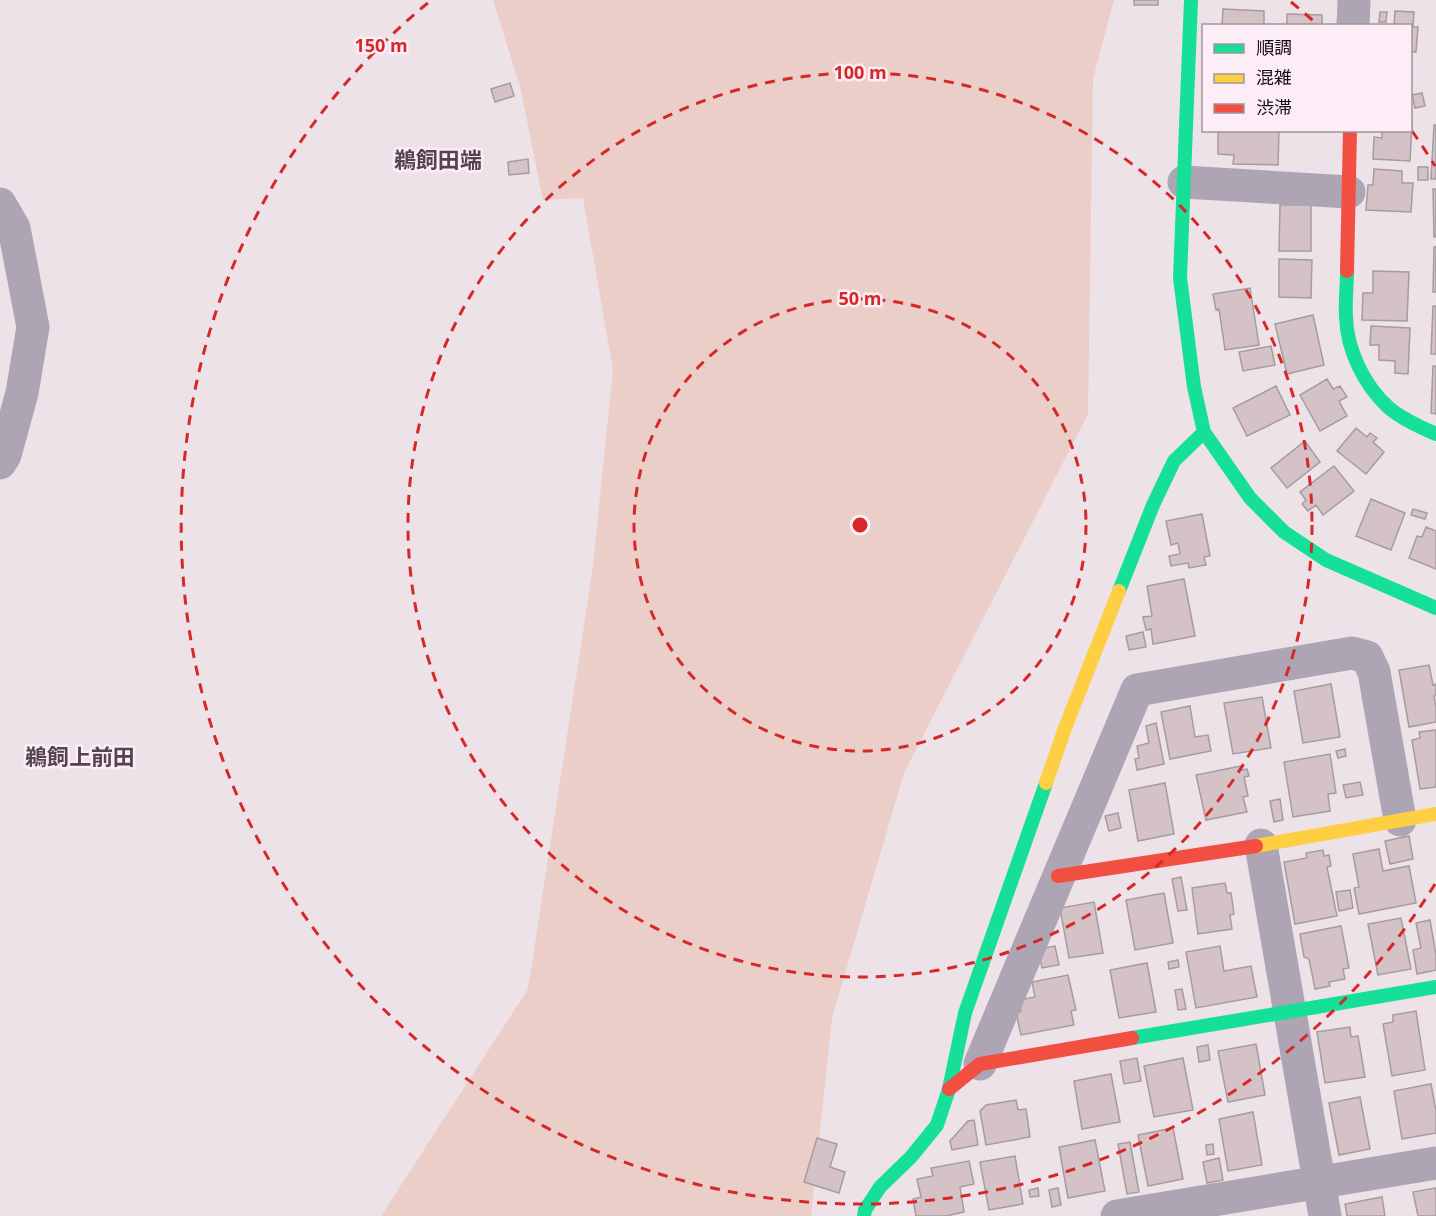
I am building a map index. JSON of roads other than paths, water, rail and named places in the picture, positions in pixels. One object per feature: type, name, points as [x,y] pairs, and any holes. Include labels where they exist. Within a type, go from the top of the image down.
[{"type":"street","points":[[1191,0],[1180,278],[1194,387],[1204,432],[1250,498],[1284,532],[1326,560],[1436,608]]},
{"type":"street","points":[[1353,24],[1354,0]]},
{"type":"street","points":[[1350,132],[1346,319],[1352,351],[1368,385],[1389,408],[1436,434]]},
{"type":"street","points":[[1184,182],[1349,192]]},
{"type":"street","points":[[0,204],[14,228],[33,327],[22,393],[5,455],[0,463]]},
{"type":"street","points":[[864,1216],[865,1210],[880,1187],[911,1157],[937,1125],[949,1089],[964,1013],[1069,717],[1153,505],[1173,461],[1204,432]]},
{"type":"street","points":[[949,1089],[980,1064],[1137,690],[1352,653],[1367,657],[1374,672],[1400,820]]},
{"type":"street","points":[[1058,876],[1262,845],[1436,814]]},
{"type":"street","points":[[1262,845],[1325,1216]]},
{"type":"street","points":[[980,1064],[1436,987]]},
{"type":"street","points":[[1118,1216],[1436,1163]]},
{"type":"district","name":"鵜飼田端","points":[[438,159]]},
{"type":"district","name":"鵜飼上前田","points":[[80,756]]}]
